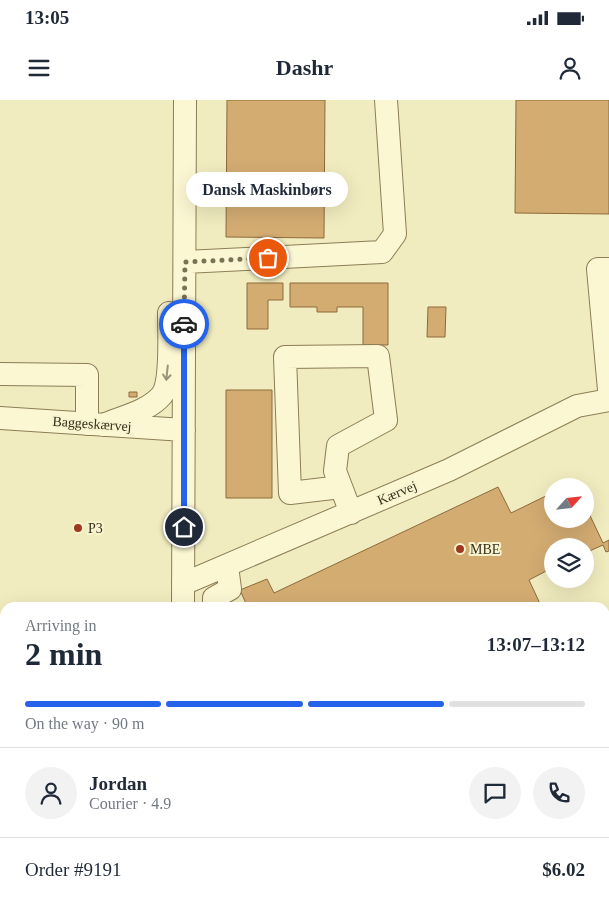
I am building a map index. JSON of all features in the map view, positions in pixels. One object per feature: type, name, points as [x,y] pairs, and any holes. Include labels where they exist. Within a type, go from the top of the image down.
[{"type":"street","points":[[183,602],[185,100]]},
{"type":"street","points":[[185,262],[382,252],[395,234],[386,100]]},
{"type":"street","points":[[1,374],[87,375],[95,424],[143,409],[163,394],[168,373],[171,240],[173,227],[186,205]]},
{"type":"street","points":[[609,269],[598,269],[609,390]]},
{"type":"street","points":[[342,487],[290,493],[285,358],[378,356],[386,420],[338,446],[335,471],[342,487],[351,513]]},
{"type":"street","name":"Kærvej","points":[[184,584],[449,470],[577,406],[609,400]]},
{"type":"street","name":"Baggeskærvej","points":[[0,418],[184,430]]},
{"type":"street","points":[[214,602],[214,598],[230,589],[227,566]]},
{"type":"building","points":[[227,100],[325,100],[324,238],[226,237]]},
{"type":"building","points":[[516,100],[609,100],[609,214],[515,213]]},
{"type":"building","points":[[247,283],[283,283],[283,300],[268,300],[268,329],[247,329]]},
{"type":"building","points":[[290,283],[388,283],[388,345],[363,345],[363,307],[337,307],[337,312],[317,312],[317,307],[290,307]]},
{"type":"building","points":[[428,307],[446,307],[445,337],[427,337]]},
{"type":"building","points":[[226,390],[272,390],[272,498],[226,498]]},
{"type":"building","points":[[129,392],[137,392],[137,397],[129,397]]},
{"type":"building","name":"MBE","points":[[498,487],[511,513],[544,497],[544,528],[594,528],[594,524],[603,543],[609,540],[609,551],[606,552],[603,545],[594,549],[594,538],[544,538],[544,572],[529,580],[539,602],[245,602],[240,590],[267,579],[274,593]]},
{"type":"way so far","points":[[184,324],[185,262],[268,258]]},
{"type":"place","name":"Dansk Maskinbørs","points":[[268,258]]},
{"type":"place","name":"P3","points":[[78,528]]},
{"type":"place","name":"MBE","points":[[460,549]]},
{"type":"route","points":[[184,324],[184,527]]}]
